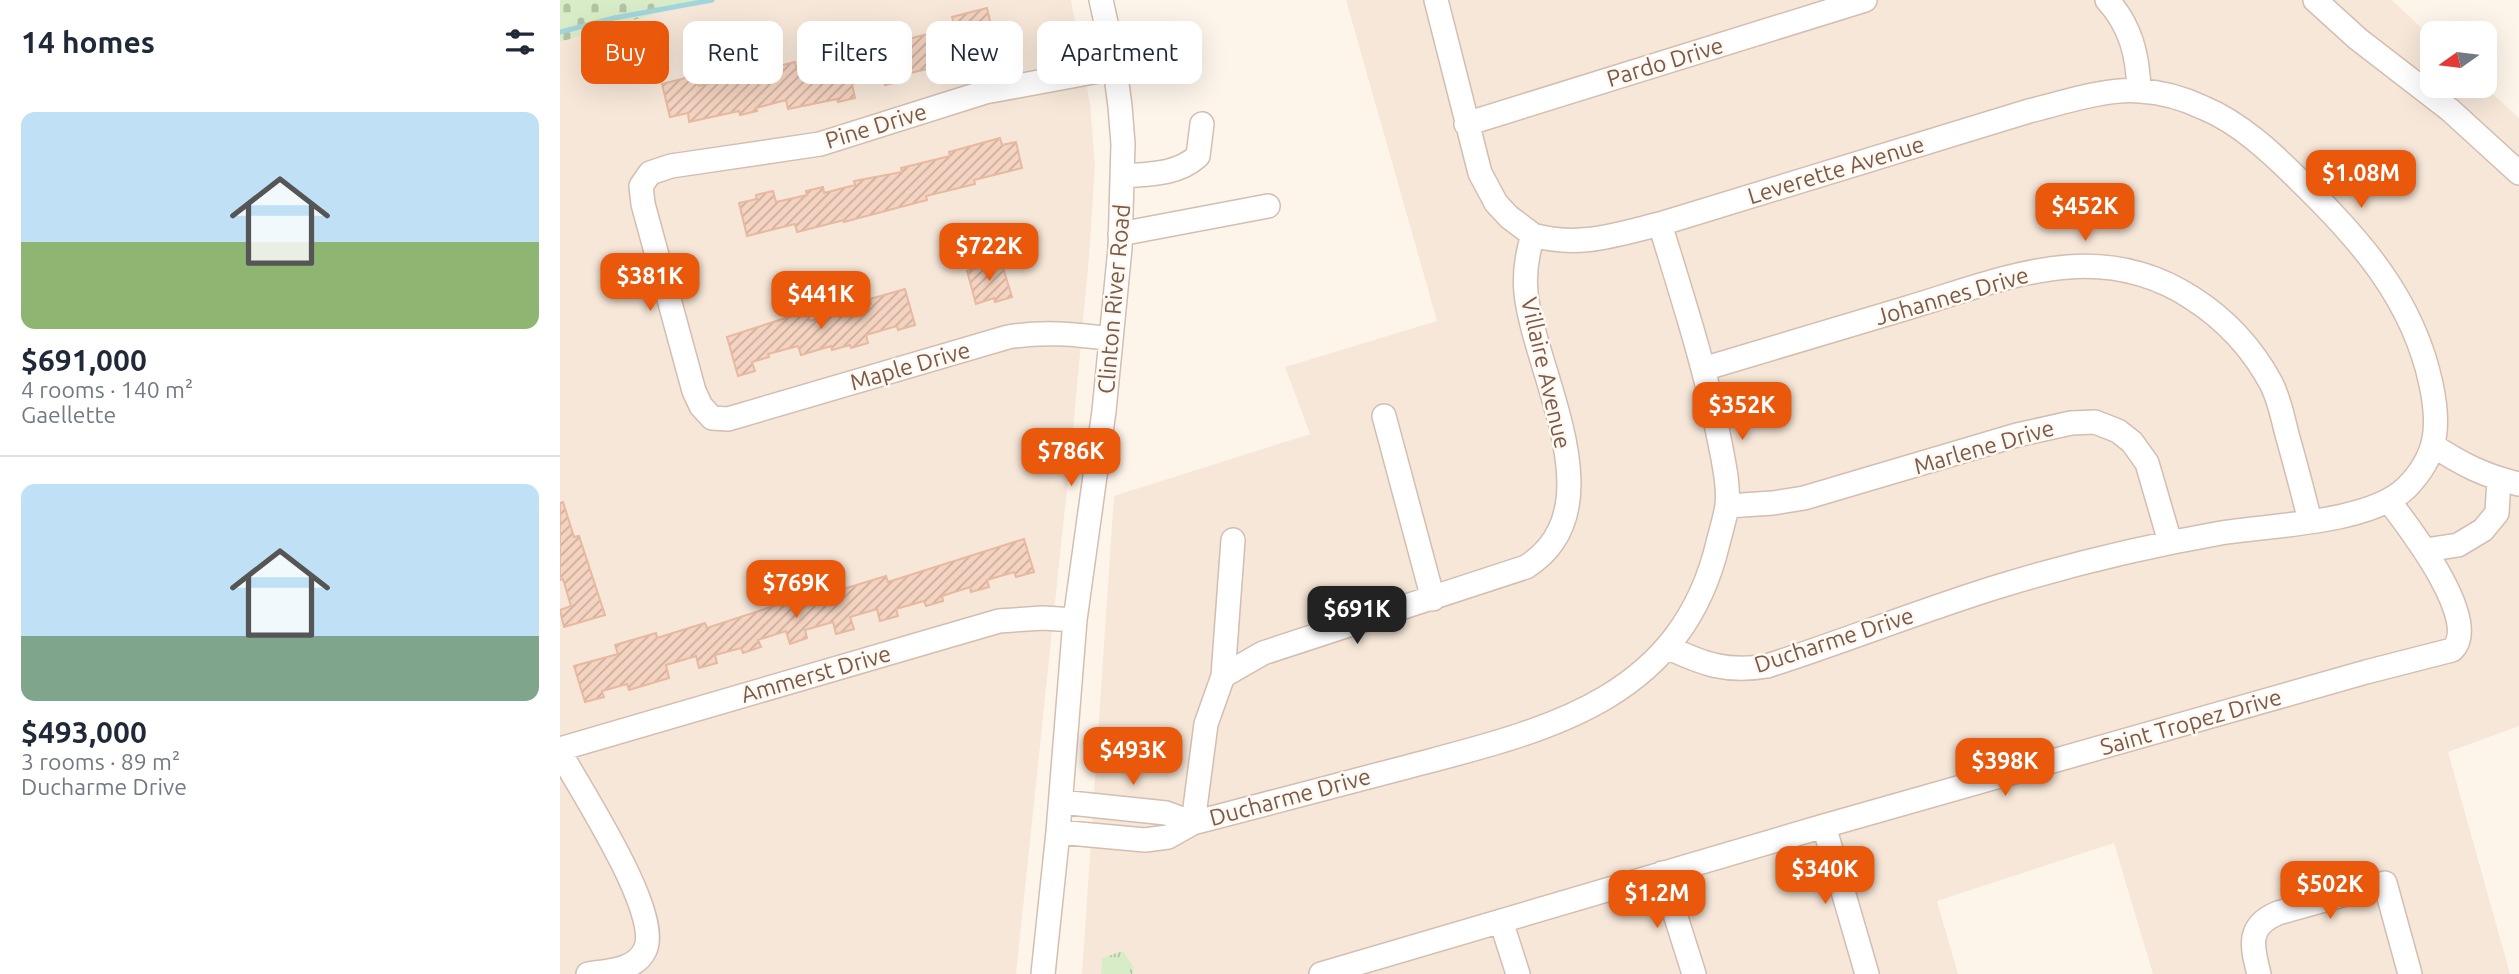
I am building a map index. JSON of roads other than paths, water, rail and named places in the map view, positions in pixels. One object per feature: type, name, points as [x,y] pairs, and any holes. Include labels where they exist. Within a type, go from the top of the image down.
[{"type":"street","name":"Clinton River Road","points":[[1101,0],[1105,21]]},
{"type":"street","points":[[1436,0],[1466,124],[1487,189],[1509,217],[1533,235]]},
{"type":"street","name":"Pardo Drive","points":[[1466,124],[1865,0]]},
{"type":"street","points":[[2107,0],[2122,18],[2133,43],[2139,90],[2206,108],[2232,123],[2287,168],[2340,220],[2392,285],[2418,337],[2436,407],[2434,446],[2461,464],[2509,481],[2497,513],[2483,530],[2458,545],[2426,550]]},
{"type":"street","points":[[2315,0],[2358,39],[2450,110],[2519,173]]},
{"type":"street","name":"Pine Drive","points":[[712,418],[701,406],[694,391],[643,204],[641,186],[650,173],[671,166],[820,144],[985,92],[1037,82]]},
{"type":"street","name":"Clinton River Road","points":[[1043,974],[1058,832],[1075,620],[1104,411],[1121,234],[1123,144],[1117,84]]},
{"type":"street","name":"Leverette Avenue","points":[[1533,235],[1566,242],[1588,241],[1660,224],[2029,111],[2076,99],[2139,90]]},
{"type":"street","points":[[1122,176],[1168,172],[1188,165],[1198,156],[1202,124]]},
{"type":"street","points":[[1121,234],[1268,206]]},
{"type":"street","points":[[1660,224],[1716,419],[1726,474],[1727,506],[1706,585],[1692,612],[1667,647]]},
{"type":"street","name":"Villaire Avenue","points":[[1433,599],[1526,568],[1549,548],[1565,522],[1570,479],[1566,447],[1531,324],[1526,292],[1528,252],[1533,235]]},
{"type":"street","name":"Johannes Drive","points":[[1703,369],[2032,272],[2093,265],[2130,270],[2169,285],[2207,307],[2231,328],[2249,350],[2272,385],[2310,520]]},
{"type":"street","name":"Maple Drive","points":[[712,418],[728,419],[1008,337],[1035,332],[1111,339]]},
{"type":"street","points":[[1223,676],[1263,653],[1433,599],[1384,415]]},
{"type":"street","name":"Marlene Drive","points":[[1727,506],[1804,498],[2017,435],[2071,423],[2095,422],[2118,431],[2132,442],[2147,463],[2170,542]]},
{"type":"street","name":"Ducharme Drive","points":[[1058,832],[1145,840],[1168,837],[1193,823],[1439,758],[1557,722],[1606,699],[1633,681],[1667,647],[1694,660],[1723,668],[1749,669],[1767,666],[2001,586],[2170,542],[2343,516],[2389,501],[2415,478],[2434,446]]},
{"type":"street","name":"Saint Tropez Drive","points":[[1336,972],[1662,873],[2452,650],[2460,637],[2451,601],[2426,550],[2389,501]]},
{"type":"street","points":[[1193,823],[1206,724],[1223,676],[1233,540]]},
{"type":"street","name":"Ammerst Drive","points":[[560,750],[999,621],[1043,618],[1075,620]]},
{"type":"street","points":[[560,750],[609,833],[640,905],[648,931],[644,953],[633,963],[622,968],[588,974]]},
{"type":"street","name":"Ducharme Drive","points":[[1060,802],[1166,813],[1193,823]]},
{"type":"street","points":[[1824,827],[1867,974]]},
{"type":"street","points":[[1662,873],[1695,974]]},
{"type":"street","points":[[2259,974],[2253,945],[2256,928],[2268,917],[2385,883],[2410,974]]},
{"type":"street","points":[[1501,921],[1518,974]]},
{"type":"waterway","points":[[560,32],[614,18],[712,0]]}]
